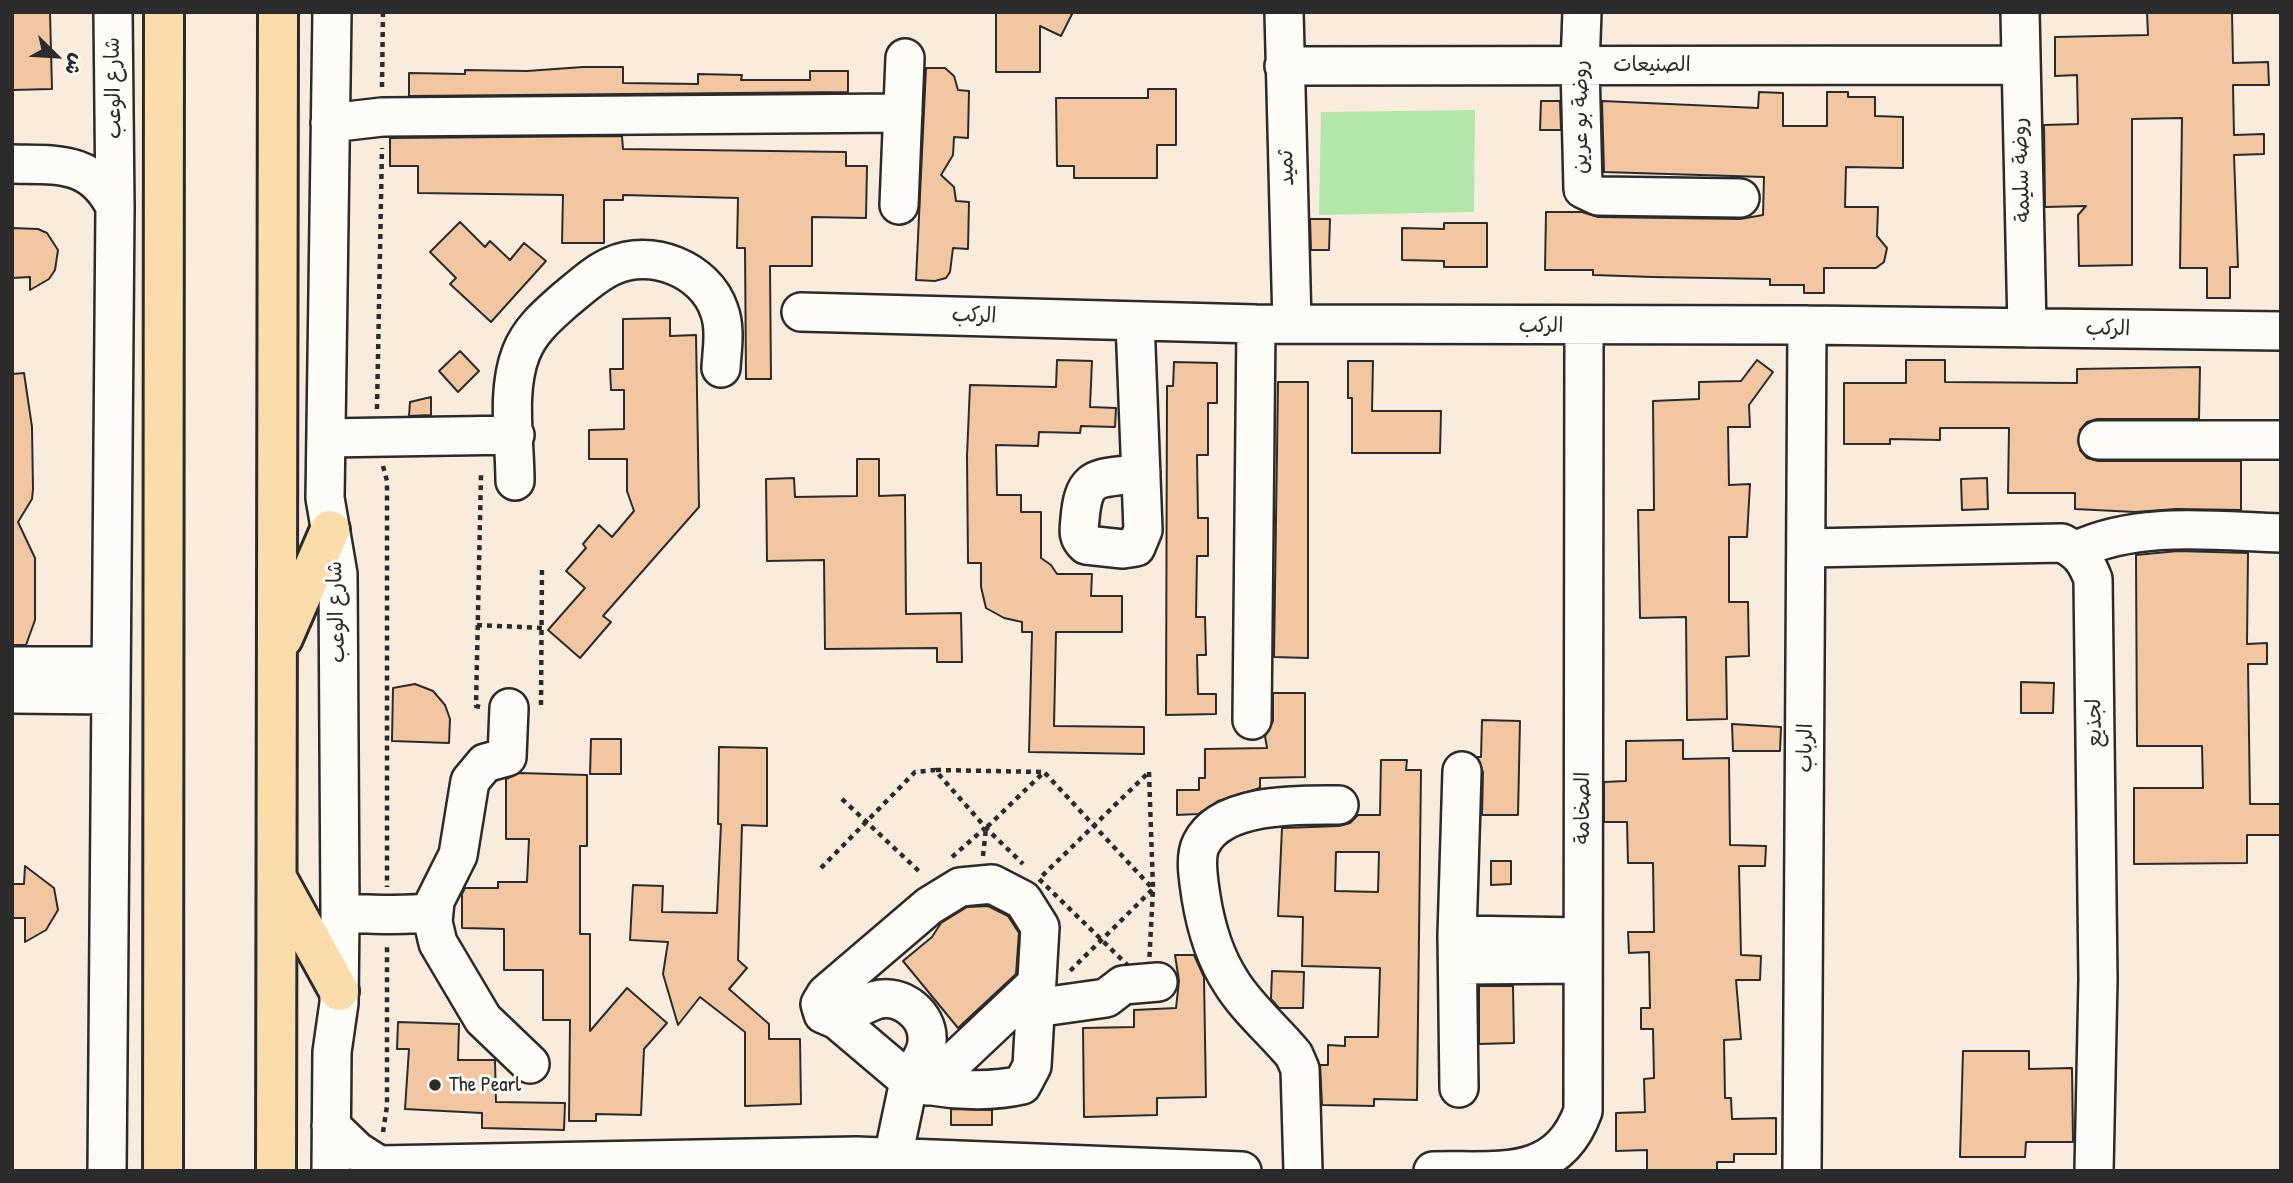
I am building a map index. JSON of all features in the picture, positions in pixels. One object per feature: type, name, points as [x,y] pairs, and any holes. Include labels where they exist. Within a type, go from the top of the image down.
[{"type":"main road","points":[[163,1171],[164,12]]},
{"type":"main road","points":[[276,1171],[278,12]]},
{"type":"main road","points":[[276,653],[330,530]]},
{"type":"main road","points":[[276,876],[340,991]]},
{"type":"street","name":"شارع الوعب","points":[[107,1171],[115,206],[113,12]]},
{"type":"street","name":"شارع الوعب","points":[[331,1171],[332,1052],[340,991],[338,574],[325,498],[332,12]]},
{"type":"street","name":"ثميد","points":[[1252,720],[1274,324],[1284,12]]},
{"type":"street","name":"روضة بو عرين","points":[[1582,12],[1581,184],[1586,192],[1598,196],[1740,198]]},
{"type":"street","name":"روضة سليمة","points":[[2020,12],[2019,65],[2027,328]]},
{"type":"street","points":[[899,205],[905,58]]},
{"type":"street","name":"الصنيعات","points":[[1284,66],[2019,65]]},
{"type":"street","points":[[330,123],[382,117],[408,119],[903,113]]},
{"type":"street","points":[[64,165],[89,153],[99,143],[114,119]]},
{"type":"street","points":[[12,164],[64,165],[90,175],[101,183],[115,206]]},
{"type":"street","points":[[515,481],[498,435],[527,340],[555,309],[597,273],[636,259],[657,260],[677,266],[695,277],[709,292],[719,310],[723,330],[721,368]]},
{"type":"street","name":"الركب","points":[[801,312],[1274,324],[1807,325],[2281,331]]},
{"type":"street","points":[[1135,321],[1140,473]]},
{"type":"street","name":"الرباب","points":[[1802,1171],[1808,548],[1807,325]]},
{"type":"street","name":"الصخامة","points":[[1433,1171],[1530,1168],[1550,1158],[1575,1133],[1583,1111],[1584,326]]},
{"type":"street","points":[[326,438],[498,435]]},
{"type":"street","points":[[2098,440],[2281,440]]},
{"type":"street","points":[[1808,548],[2062,543],[2077,550],[2102,539],[2129,532],[2281,533]]},
{"type":"street","name":"لجذيع","points":[[2077,550],[2093,579],[2098,979],[2094,1171]]},
{"type":"street","points":[[12,666],[111,681]]},
{"type":"street","points":[[12,695],[111,681]]},
{"type":"street","points":[[509,708],[507,757],[485,764],[470,781],[458,855],[439,890],[433,912],[438,943],[483,1019],[530,1065]]},
{"type":"street","points":[[1459,1088],[1458,950],[1462,771]]},
{"type":"street","points":[[1303,1171],[1300,1069],[1280,1038],[1232,984],[1213,948],[1204,916],[1198,853],[1201,842],[1215,828],[1248,811],[1270,806],[1339,805]]},
{"type":"street","points":[[992,884],[1023,900],[1040,928],[1041,953],[1035,997],[1032,1066],[1022,1085],[1005,1089],[919,1083],[837,1020],[823,1014],[820,1004],[826,994],[929,906],[960,887],[992,884]]},
{"type":"street","points":[[340,914],[387,912],[408,916],[433,912]]},
{"type":"street","points":[[1458,950],[1583,951]]},
{"type":"street","points":[[919,1083],[1035,997],[1106,998],[1123,985],[1153,983]]},
{"type":"street","points":[[837,1020],[877,1000],[897,999],[918,1012],[927,1032],[928,1044],[919,1083],[893,1157]]},
{"type":"street","points":[[331,1126],[377,1168],[856,1164],[893,1157],[1242,1171]]},
{"type":"path","points":[[377,1168],[387,1106],[387,481],[377,436],[383,12]]},
{"type":"path","points":[[498,435],[477,625],[476,706],[541,709],[542,566]]},
{"type":"path","points":[[477,625],[543,628]]},
{"type":"path","points":[[935,770],[986,828],[1100,939],[1153,983]]},
{"type":"path","points":[[821,868],[915,772],[1044,772],[1096,824],[1153,889]]},
{"type":"path","points":[[949,859],[986,828],[1044,772]]},
{"type":"path","points":[[1039,879],[1149,772],[1153,983]]},
{"type":"path","points":[[842,799],[918,874],[930,875]]},
{"type":"path","points":[[979,885],[986,828]]},
{"type":"path","points":[[1035,997],[1153,889]]},
{"type":"green space","points":[[1475,110],[1474,212],[1319,215],[1321,112]]},
{"type":"building","points":[[12,12],[50,12],[52,89],[12,90]]},
{"type":"building","points":[[996,12],[1073,12],[1061,36],[1040,26],[1040,72],[996,72]]},
{"type":"building","points":[[2147,12],[2232,12],[2233,63],[2268,62],[2269,85],[2233,85],[2234,135],[2264,134],[2264,154],[2234,155],[2238,267],[2230,267],[2230,298],[2207,298],[2207,268],[2180,268],[2182,118],[2132,119],[2132,265],[2079,266],[2078,215],[2086,206],[2045,207],[2044,125],[2078,124],[2077,75],[2055,76],[2055,37],[2148,35]]},
{"type":"building","points":[[623,67],[623,83],[698,84],[698,74],[742,75],[741,80],[810,80],[810,71],[848,71],[848,92],[409,96],[409,73],[465,74],[465,70],[527,71]]},
{"type":"building","points":[[926,68],[945,68],[954,76],[958,90],[969,91],[968,138],[954,137],[953,155],[941,175],[954,187],[956,201],[969,202],[968,249],[953,248],[950,272],[946,278],[935,281],[916,280]]},
{"type":"building","points":[[1148,89],[1176,89],[1176,145],[1157,145],[1157,178],[1074,178],[1074,166],[1057,166],[1056,98],[1148,98]]},
{"type":"building","points":[[1759,92],[1783,93],[1783,126],[1827,126],[1827,92],[1848,92],[1848,97],[1875,97],[1875,116],[1903,117],[1903,168],[1846,167],[1845,207],[1878,207],[1877,236],[1887,248],[1884,262],[1876,268],[1824,268],[1824,293],[1804,293],[1804,285],[1770,285],[1770,279],[1593,275],[1593,270],[1545,270],[1546,212],[1582,212],[1598,217],[1740,219],[1763,215],[1764,177],[1604,172],[1602,101],[1758,108]]},
{"type":"building","points":[[1541,101],[1560,101],[1561,130],[1540,130]]},
{"type":"building","points":[[622,136],[623,149],[846,152],[846,166],[867,166],[866,218],[812,217],[812,266],[770,266],[771,379],[746,379],[745,248],[737,248],[738,198],[623,195],[623,200],[604,200],[604,243],[562,243],[563,195],[418,193],[418,166],[390,166],[390,138]]},
{"type":"building","points":[[1310,219],[1330,219],[1329,250],[1311,250]]},
{"type":"building","points":[[460,222],[485,247],[490,241],[510,260],[524,243],[546,261],[491,322],[450,284],[456,278],[430,252]]},
{"type":"building","points":[[1444,223],[1487,223],[1487,267],[1444,267],[1444,261],[1402,260],[1402,228],[1444,229]]},
{"type":"building","points":[[12,228],[38,229],[47,233],[58,250],[55,270],[49,279],[30,290],[30,277],[12,278]]},
{"type":"building","points":[[670,318],[670,336],[696,335],[699,507],[603,616],[611,622],[580,658],[548,630],[585,588],[566,571],[586,548],[583,544],[599,525],[612,537],[634,511],[627,491],[627,459],[589,459],[589,430],[624,429],[624,390],[611,390],[610,369],[623,369],[623,319]]},
{"type":"building","points":[[460,351],[479,371],[458,392],[439,371]]},
{"type":"building","points":[[1057,360],[1092,361],[1090,407],[1116,408],[1115,427],[1081,426],[1080,433],[1039,432],[1038,446],[996,445],[997,495],[1021,495],[1021,512],[1041,512],[1041,558],[1051,565],[1057,574],[1092,574],[1091,596],[1122,596],[1122,632],[1056,632],[1054,726],[1144,727],[1144,754],[1029,752],[1032,632],[1022,632],[1022,622],[1004,618],[986,608],[981,587],[981,563],[968,563],[967,456],[970,385],[1056,387]]},
{"type":"building","points":[[1757,360],[1773,372],[1749,405],[1750,427],[1728,427],[1729,485],[1750,484],[1747,537],[1729,537],[1729,602],[1748,602],[1749,656],[1726,657],[1727,719],[1687,720],[1686,617],[1640,618],[1638,510],[1654,510],[1653,401],[1699,399],[1699,382],[1741,381]]},
{"type":"building","points":[[1906,360],[1945,360],[1945,382],[2077,383],[2077,369],[2200,367],[2199,419],[2097,419],[2087,422],[2080,430],[2080,450],[2087,458],[2098,461],[2241,461],[2241,510],[2176,509],[2135,512],[2075,509],[2075,493],[2008,493],[2009,428],[1940,428],[1940,440],[1890,439],[1890,444],[1844,444],[1844,383],[1906,383]]},
{"type":"building","points":[[1348,361],[1373,361],[1372,411],[1441,411],[1440,453],[1352,453],[1352,398],[1348,398]]},
{"type":"building","points":[[1174,362],[1217,363],[1217,403],[1208,403],[1208,455],[1197,455],[1198,518],[1208,518],[1208,556],[1197,556],[1196,617],[1205,617],[1206,655],[1197,655],[1198,694],[1216,694],[1216,714],[1166,715],[1167,386],[1173,386]]},
{"type":"building","points":[[24,373],[32,427],[33,489],[32,499],[18,522],[35,558],[35,620],[26,645],[12,645],[12,374]]},
{"type":"building","points":[[1278,382],[1308,382],[1308,658],[1274,657]]},
{"type":"building","points":[[431,397],[431,415],[409,416],[410,402]]},
{"type":"building","points":[[857,459],[879,459],[879,496],[905,495],[906,614],[961,613],[962,662],[937,662],[937,648],[825,649],[824,560],[767,561],[766,479],[794,478],[795,497],[857,496]]},
{"type":"building","points":[[1987,478],[1988,509],[1962,510],[1961,479]]},
{"type":"building","points":[[2178,551],[2248,553],[2247,644],[2267,643],[2267,664],[2248,664],[2250,804],[2281,804],[2281,835],[2247,835],[2247,863],[2134,864],[2134,788],[2203,788],[2202,746],[2137,746],[2136,555]]},
{"type":"building","points":[[2021,682],[2054,683],[2053,713],[2021,713]]},
{"type":"building","points":[[415,684],[433,691],[445,705],[450,719],[449,743],[392,741],[393,688]]},
{"type":"building","points":[[1273,693],[1305,693],[1305,777],[1260,778],[1260,788],[1218,801],[1198,814],[1177,815],[1177,790],[1199,790],[1199,778],[1205,778],[1205,749],[1267,748],[1265,736],[1273,721]]},
{"type":"building","points":[[1482,720],[1520,721],[1518,815],[1482,815],[1483,772],[1477,757],[1481,757]]},
{"type":"building","points":[[1732,724],[1781,727],[1780,751],[1733,751]]},
{"type":"building","points":[[591,739],[621,739],[621,774],[590,774]]},
{"type":"building","points":[[1683,740],[1683,759],[1729,758],[1730,845],[1766,846],[1765,866],[1739,866],[1741,955],[1761,956],[1760,980],[1736,980],[1741,1039],[1724,1040],[1725,1098],[1731,1098],[1732,1119],[1776,1118],[1776,1154],[1734,1154],[1734,1162],[1717,1162],[1717,1171],[1647,1171],[1647,1150],[1616,1151],[1616,1113],[1645,1112],[1644,1079],[1654,1078],[1653,1029],[1641,1029],[1641,1008],[1650,1008],[1649,952],[1629,953],[1628,932],[1654,932],[1653,863],[1628,863],[1627,822],[1604,822],[1604,782],[1626,781],[1626,741]]},
{"type":"building","points":[[719,747],[767,748],[767,826],[742,825],[738,960],[747,968],[729,989],[769,1024],[769,1039],[800,1039],[801,1104],[745,1106],[745,1032],[700,997],[678,1025],[663,974],[668,942],[630,940],[633,885],[663,886],[662,912],[717,913],[721,824],[718,824]]},
{"type":"building","points":[[1381,760],[1407,760],[1406,770],[1421,770],[1417,1100],[1374,1099],[1374,1106],[1322,1105],[1320,1065],[1328,1065],[1328,1045],[1345,1046],[1345,1037],[1378,1037],[1380,968],[1302,966],[1303,917],[1278,916],[1282,828],[1339,826],[1350,823],[1358,815],[1380,815]],"holes":[[[1336,852],[1379,852],[1378,892],[1335,891]]]},
{"type":"building","points":[[519,773],[587,775],[587,846],[580,846],[580,934],[590,934],[590,1031],[627,988],[667,1023],[644,1049],[641,1115],[596,1114],[596,1121],[569,1121],[570,1020],[543,1020],[543,970],[504,970],[504,929],[462,928],[462,894],[465,888],[498,888],[498,882],[527,882],[529,839],[506,839],[506,779]]},
{"type":"building","points":[[1491,861],[1511,861],[1511,884],[1491,885]]},
{"type":"building","points":[[25,866],[54,888],[58,910],[46,930],[25,942],[25,918],[12,918],[12,884],[24,884]]},
{"type":"building","points":[[988,906],[1008,916],[1019,933],[1016,974],[958,1028],[903,961],[932,937],[941,923],[967,907]]},
{"type":"building","points":[[1175,955],[1194,955],[1204,977],[1206,1097],[1157,1098],[1157,1115],[1084,1117],[1083,1028],[1134,1027],[1134,1010],[1176,1008],[1179,981]]},
{"type":"building","points":[[1272,971],[1304,972],[1303,1008],[1279,1008],[1271,999]]},
{"type":"building","points":[[1479,986],[1513,986],[1514,1043],[1479,1044]]},
{"type":"building","points":[[398,1022],[459,1024],[458,1060],[495,1060],[496,1102],[565,1103],[564,1130],[482,1128],[482,1113],[405,1109],[409,1049],[397,1049]]},
{"type":"building","points":[[1963,1051],[2029,1051],[2029,1069],[2072,1068],[2073,1142],[2026,1142],[2025,1157],[1960,1157]]},
{"type":"building","points":[[951,1109],[992,1110],[992,1125],[951,1125]]},
{"type":"place","name":"The Pearl","points":[[435,1085]]}]
